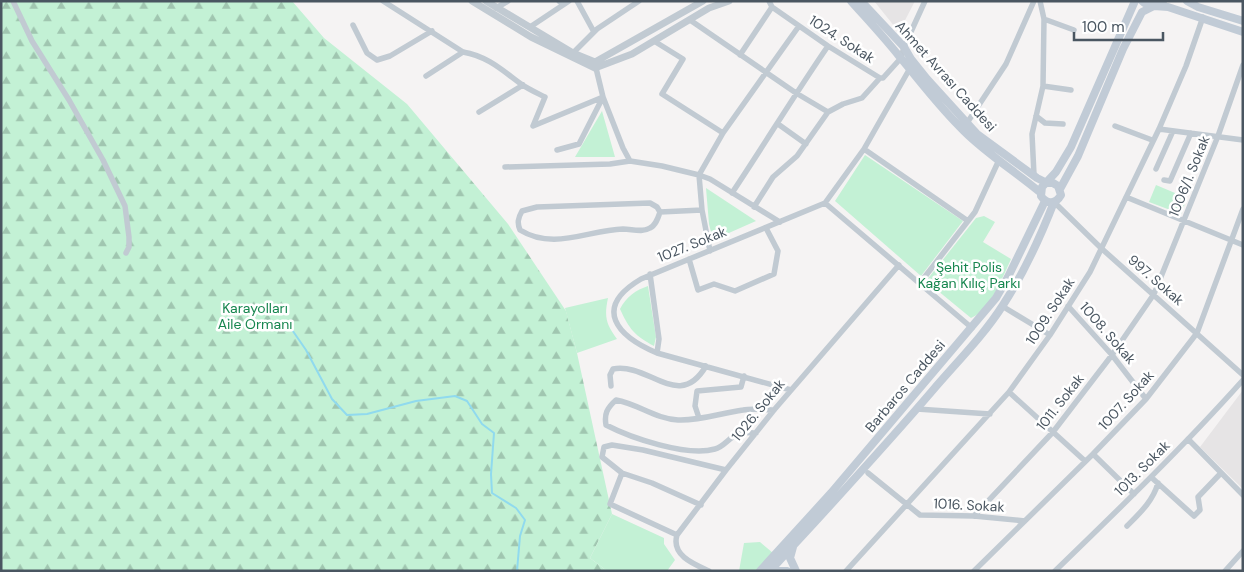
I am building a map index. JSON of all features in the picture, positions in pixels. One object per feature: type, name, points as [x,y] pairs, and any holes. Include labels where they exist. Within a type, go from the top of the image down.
[{"type":"main road","name":"Ahmet Avrası Caddesi","points":[[851,1],[962,129],[976,143],[1041,193]]},
{"type":"main road","name":"Ahmet Avrası Caddesi","points":[[861,1],[904,47],[910,59],[977,134],[1047,183]]},
{"type":"main road","points":[[1135,1],[1066,159],[1042,187],[1041,193],[1049,202],[1059,198],[1060,188],[1078,156],[1123,49],[1142,12],[1154,6],[1165,4],[1243,32]]},
{"type":"main road","points":[[1142,1],[1154,6]]},
{"type":"main road","points":[[1187,1],[1198,7],[1243,21]]},
{"type":"main road","points":[[1047,183],[1056,184],[1060,188]]},
{"type":"main road","name":"Barbaros Caddesi","points":[[771,570],[917,409],[980,336],[1002,306],[1024,270],[1049,202]]},
{"type":"main road","name":"Barbaros Caddesi","points":[[760,571],[832,493],[996,298],[1049,202]]},
{"type":"main road","points":[[794,544],[790,558],[796,571]]},
{"type":"main road","points":[[760,571],[787,571]]},
{"type":"street","points":[[13,1],[32,41],[69,100],[103,160],[125,206],[129,237],[129,247],[126,253]]},
{"type":"street","points":[[383,1],[463,52],[478,54],[523,85],[546,97],[533,126],[603,97]]},
{"type":"street","points":[[472,1],[530,37],[595,65],[632,54],[709,8],[728,1]]},
{"type":"street","points":[[486,1],[595,65],[603,97],[630,161]]},
{"type":"street","points":[[496,8],[508,1]]},
{"type":"street","points":[[576,1],[594,32]]},
{"type":"street","points":[[573,53],[594,32],[639,1]]},
{"type":"street","points":[[595,65],[703,1],[709,8]]},
{"type":"street","points":[[901,58],[904,47],[925,1]]},
{"type":"street","points":[[962,129],[968,123],[1006,64],[1034,1]]},
{"type":"street","points":[[1034,175],[1032,134],[1043,86],[1044,19],[1040,1]]},
{"type":"street","points":[[530,28],[564,2]]},
{"type":"street","points":[[740,55],[770,4]]},
{"type":"street","name":"1024. Sokak","points":[[770,4],[828,46],[880,78],[883,78],[901,58]]},
{"type":"street","name":"1009. Sokak","points":[[846,571],[990,414],[1009,392],[1050,336],[1090,272],[1126,197],[1186,66],[1203,17]]},
{"type":"street","points":[[1044,19],[1074,30]]},
{"type":"street","points":[[690,20],[796,93],[828,112]]},
{"type":"street","points":[[353,25],[367,53],[377,60],[390,56],[432,31]]},
{"type":"street","points":[[710,251],[702,210],[699,175],[723,133],[799,26]]},
{"type":"street","points":[[654,41],[683,59],[662,94],[723,133]]},
{"type":"street","points":[[732,193],[828,46]]},
{"type":"street","points":[[426,76],[463,52]]},
{"type":"street","points":[[910,59],[909,70],[864,149],[825,203],[972,328]]},
{"type":"street","name":"1006/1. Sokak","points":[[1154,294],[1218,136],[1243,65]]},
{"type":"street","points":[[754,208],[773,177],[797,156],[828,112],[843,104],[862,98],[880,78]]},
{"type":"street","points":[[478,112],[523,85]]},
{"type":"street","points":[[1043,86],[1071,90]]},
{"type":"street","points":[[557,150],[578,144],[603,97]]},
{"type":"street","points":[[1036,116],[1045,123],[1063,124]]},
{"type":"street","points":[[778,124],[806,144]]},
{"type":"street","points":[[1115,126],[1152,140]]},
{"type":"street","points":[[1159,128],[1243,140]]},
{"type":"street","points":[[1156,169],[1173,131]]},
{"type":"street","points":[[1164,180],[1170,181],[1191,133]]},
{"type":"street","points":[[864,149],[968,221]]},
{"type":"street","points":[[920,283],[975,212],[999,160]]},
{"type":"street","points":[[505,167],[643,162],[710,179],[754,208],[780,222]]},
{"type":"street","points":[[1126,197],[1243,245]]},
{"type":"street","name":"997. Sokak","points":[[1049,202],[1243,375]]},
{"type":"street","points":[[650,203],[657,207],[660,212],[654,225],[649,229],[641,231],[623,229],[562,240],[539,238],[520,230],[518,225],[518,218],[522,211],[537,207],[650,203]]},
{"type":"street","name":"1027. Sokak","points":[[791,390],[657,353],[643,347],[631,339],[616,324],[614,318],[615,305],[632,284],[650,274],[825,203]]},
{"type":"street","name":"1007. Sokak","points":[[974,571],[1146,399],[1197,333],[1243,209]]},
{"type":"street","points":[[660,212],[702,210]]},
{"type":"street","points":[[689,259],[698,290],[714,284],[735,291],[774,274],[778,251],[766,228]]},
{"type":"street","name":"1026. Sokak","points":[[677,535],[774,410],[899,265]]},
{"type":"street","points":[[650,274],[660,339],[657,353]]},
{"type":"street","name":"1011. Sokak","points":[[974,516],[1054,432],[1112,355],[1154,294]]},
{"type":"street","points":[[1002,306],[1050,336]]},
{"type":"street","name":"1008. Sokak","points":[[1068,306],[1112,355],[1146,399]]},
{"type":"street","points":[[612,386],[610,375],[613,369],[622,367],[635,370],[665,384],[675,386],[686,385],[700,376],[706,366]]},
{"type":"street","points":[[699,418],[695,406],[697,391],[741,387],[744,376]]},
{"type":"street","name":"1013. Sokak","points":[[1055,571],[1151,477],[1243,380]]},
{"type":"street","points":[[1009,392],[1085,462]]},
{"type":"street","points":[[756,433],[742,432],[733,436],[718,448],[705,452],[657,445],[626,436],[606,425],[604,416],[616,400],[627,402],[664,419],[699,418],[744,410],[774,410]]},
{"type":"street","points":[[917,409],[990,414]]},
{"type":"street","points":[[1188,439],[1243,495]]},
{"type":"street","points":[[700,505],[652,483],[622,473],[602,458],[604,447],[612,445],[643,450],[726,470]]},
{"type":"street","points":[[1093,454],[1134,494]]},
{"type":"street","points":[[622,473],[610,504],[677,535],[677,552],[709,571]]},
{"type":"street","name":"1016. Sokak","points":[[868,473],[920,516],[974,516],[1025,521]]},
{"type":"street","points":[[1151,477],[1194,516],[1200,510],[1198,497],[1221,473]]},
{"type":"street","points":[[1127,526],[1151,501],[1156,493],[1158,483]]},
{"type":"street","points":[[1225,571],[1243,551]]},
{"type":"shaded area","points":[[874,1],[915,1],[899,32]]},
{"type":"shaded area","points":[[1243,390],[1243,489],[1200,447]]},
{"type":"green space","name":"Karayolları Aile Ormanı","points":[[1,1],[292,1],[324,38],[407,104],[508,224],[566,311],[612,514],[590,558],[607,571],[1,571]]},
{"type":"green space","points":[[602,111],[615,157],[575,157]]},
{"type":"green space","points":[[865,155],[963,221],[921,276],[835,201]]},
{"type":"green space","points":[[1156,185],[1187,198],[1181,214],[1149,202]]},
{"type":"green space","points":[[706,188],[756,221],[713,240],[709,224]]},
{"type":"green space","name":"Şehit Polis Kağan Kılıç Parkı","points":[[984,216],[995,222],[983,242],[1011,259],[990,301],[978,314],[971,318],[926,281],[976,218]]},
{"type":"green space","points":[[648,286],[656,337],[654,346],[633,331],[620,309],[632,294]]},
{"type":"green space","points":[[608,298],[607,320],[610,329],[617,339],[577,353],[565,308]]},
{"type":"green space","points":[[612,514],[664,538],[664,544],[675,560],[667,571],[607,571],[590,558]]},
{"type":"green space","points":[[760,542],[773,553],[758,571],[739,571],[744,543]]},
{"type":"waterway","points":[[228,318],[249,327],[288,324],[306,350],[332,399],[347,415],[367,414],[416,401],[455,396],[467,401],[482,424],[494,433],[491,474],[492,493],[516,508],[525,520],[520,536],[517,571]]}]
